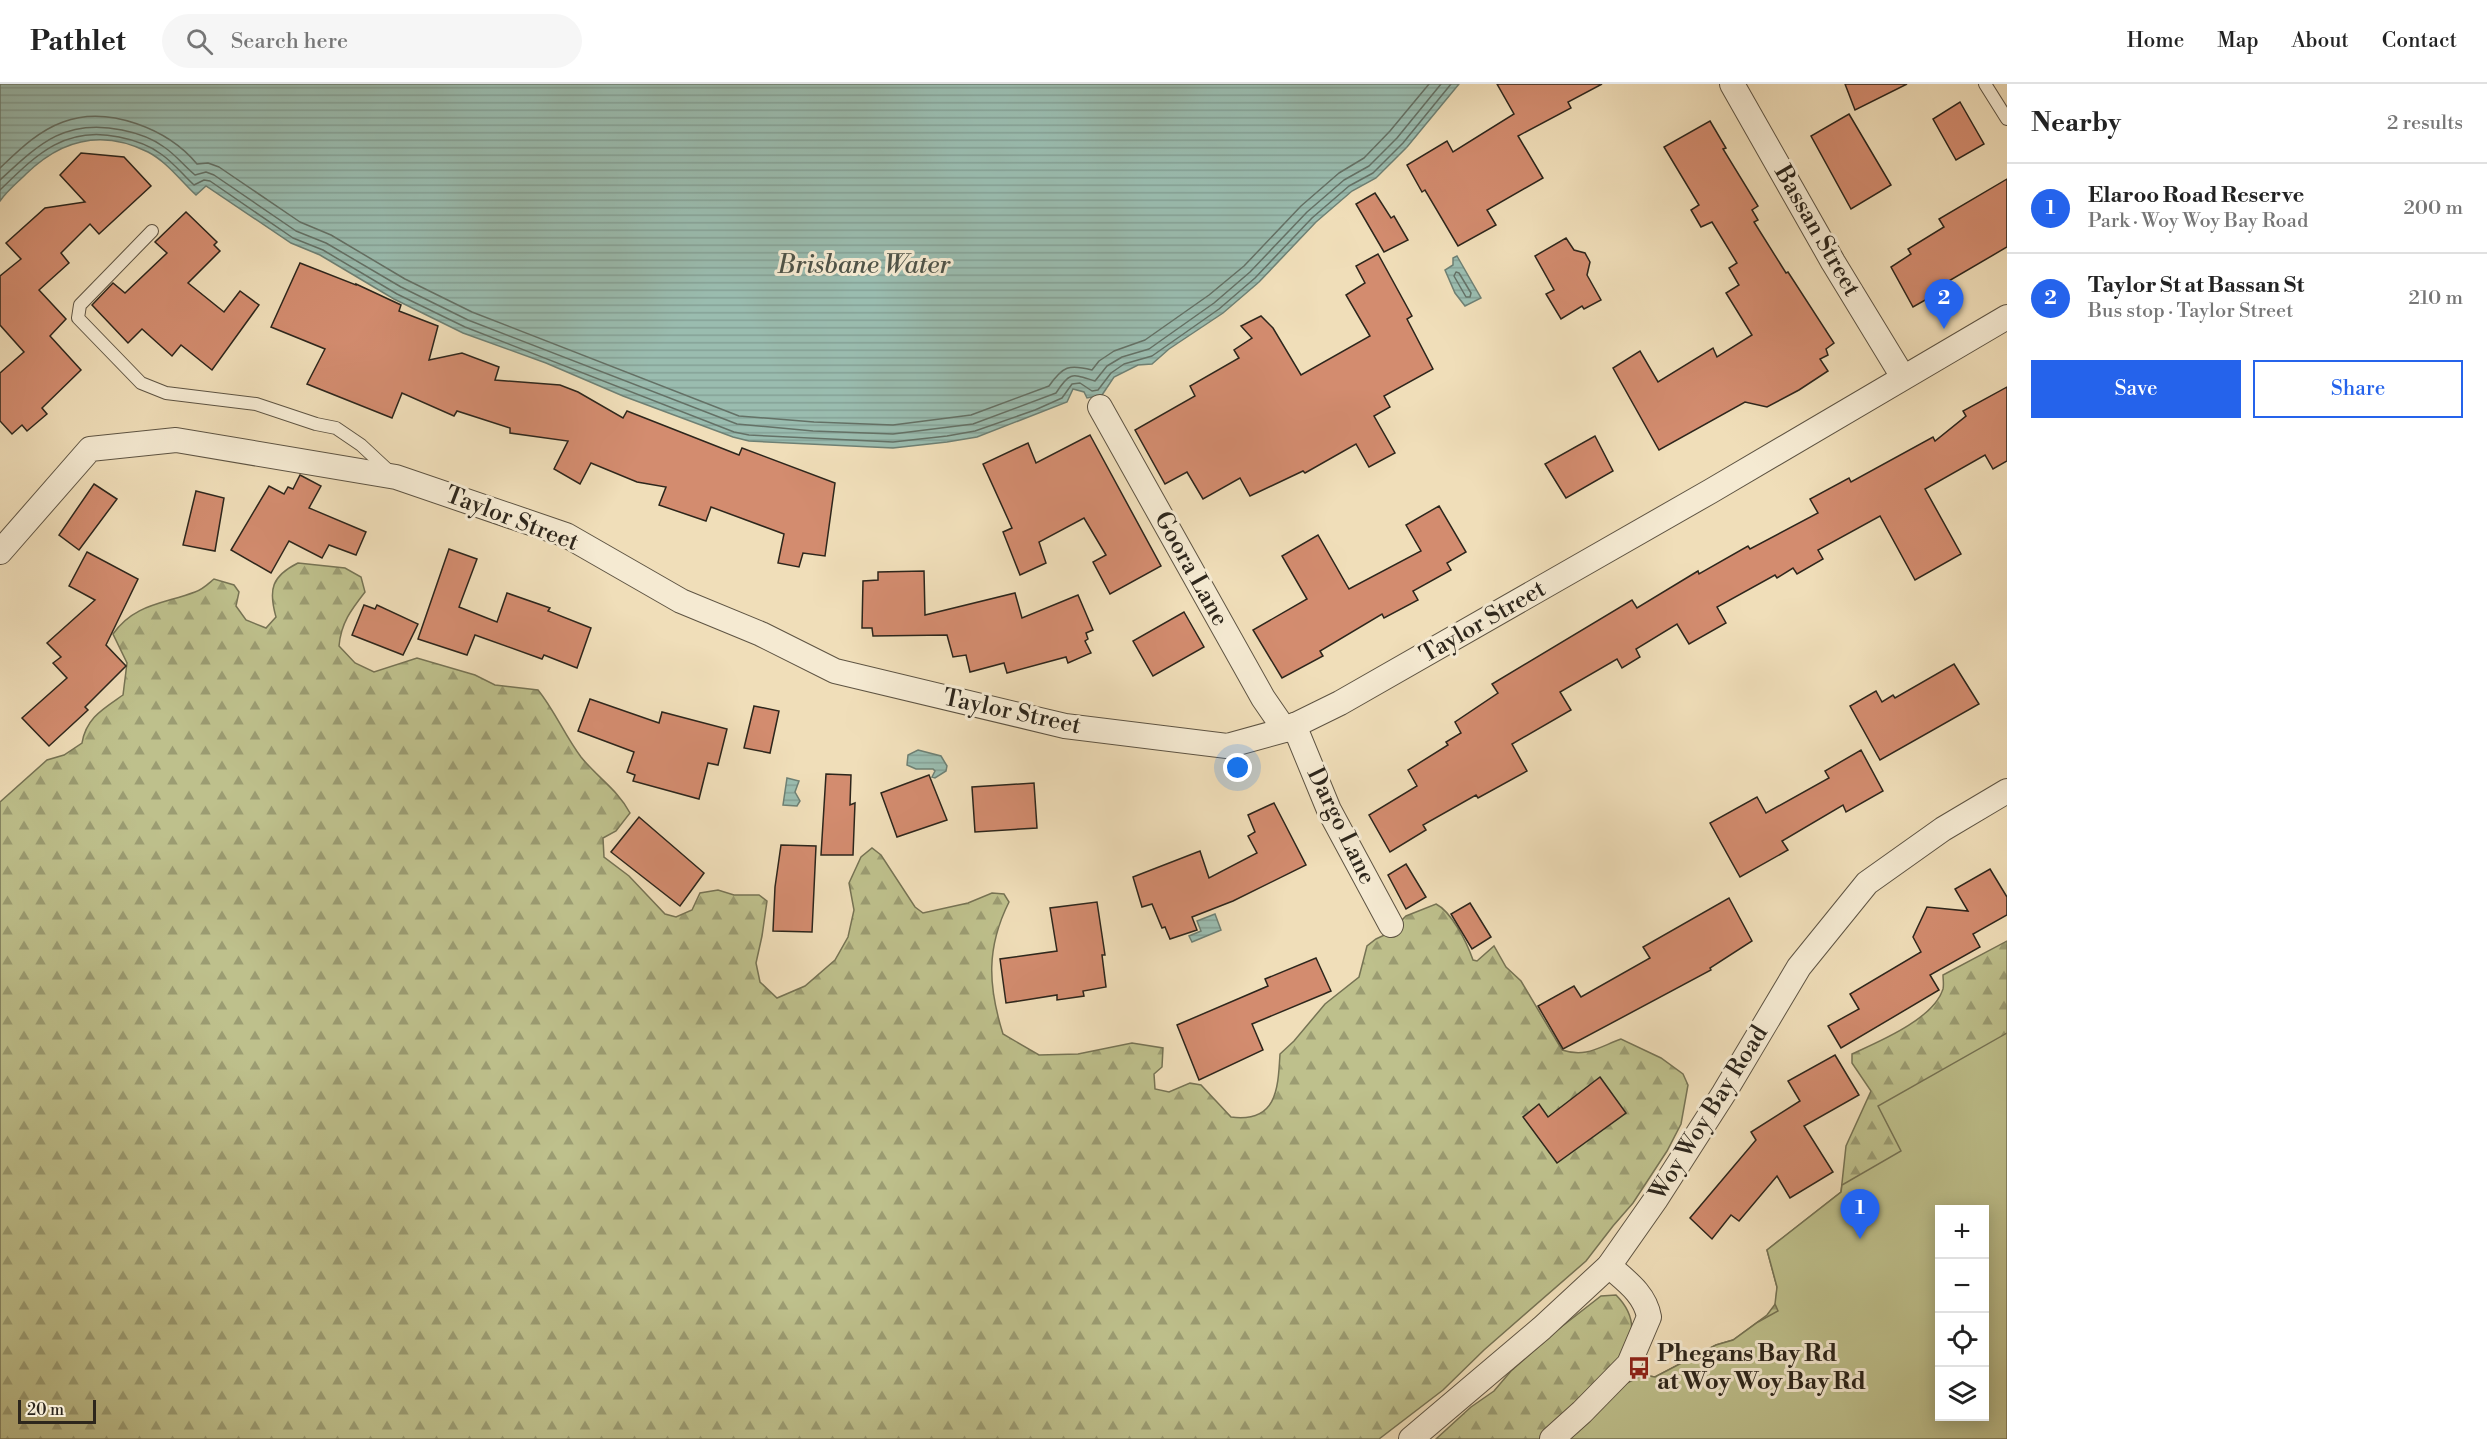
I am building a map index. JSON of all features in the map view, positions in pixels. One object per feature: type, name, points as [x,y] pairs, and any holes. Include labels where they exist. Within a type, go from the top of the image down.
[{"type":"street","name":"Bassan Street","points":[[1732,84],[1833,262],[1903,377]]},
{"type":"street","name":"Taylor Street","points":[[0,552],[90,448],[176,440],[396,477],[566,535],[681,601],[761,634],[835,671],[1083,728],[1227,746],[1289,727],[1340,703],[1711,491],[2007,317]]},
{"type":"street","name":"Goora Lane","points":[[1100,407],[1263,699],[1289,727]]},
{"type":"street","name":"Dargo Lane","points":[[1289,727],[1329,810],[1391,926]]},
{"type":"street","name":"Woy Woy Bay Road","points":[[1411,1439],[1542,1328],[1609,1266],[1656,1199],[1718,1102],[1799,967],[1867,883],[1943,829],[2007,791]]},
{"type":"street","points":[[1552,1439],[1629,1364],[1647,1324],[1649,1317],[1644,1300],[1609,1266]]},
{"type":"lane","points":[[1985,84],[2007,120]]},
{"type":"lane","points":[[152,231],[80,305],[78,318],[117,359],[141,383],[166,393],[256,404],[316,424],[336,428],[361,445],[396,477]]},
{"type":"green space","points":[[298,563],[345,568],[361,577],[365,592],[348,617],[342,630],[339,646],[355,663],[374,672],[417,658],[475,675],[495,685],[538,690],[581,757],[620,797],[630,813],[616,831],[603,838],[604,857],[629,876],[665,914],[676,917],[692,910],[700,893],[718,890],[734,895],[759,895],[767,901],[756,963],[760,982],[777,998],[805,986],[835,960],[848,937],[854,910],[849,883],[861,857],[872,848],[881,855],[915,907],[923,913],[968,903],[992,893],[1004,894],[1009,902],[996,935],[992,967],[994,1000],[1003,1034],[1039,1055],[1078,1054],[1132,1043],[1163,1048],[1162,1067],[1154,1074],[1155,1089],[1169,1092],[1190,1083],[1201,1085],[1231,1117],[1246,1117],[1258,1115],[1272,1101],[1276,1091],[1280,1054],[1325,1004],[1359,977],[1367,946],[1389,933],[1406,916],[1436,904],[1453,921],[1473,960],[1477,961],[1494,946],[1506,967],[1521,981],[1562,1050],[1585,1052],[1621,1039],[1661,1058],[1683,1074],[1688,1085],[1681,1124],[1667,1151],[1633,1203],[1586,1261],[1484,1350],[1443,1390],[1379,1439],[0,1439],[0,802],[47,760],[64,755],[82,743],[91,721],[123,695],[127,663],[113,634],[130,616],[150,606],[198,591],[214,579],[234,585],[239,592],[236,606],[246,620],[266,628],[276,617],[272,599],[274,584],[282,573]]},
{"type":"green space","points":[[2007,941],[2007,1439],[1617,1388],[1643,1375],[1655,1377],[1716,1345],[1733,1340],[1767,1315],[1776,1303],[1777,1287],[1767,1250],[1841,1192],[1846,1146],[1871,1091],[1852,1063],[1852,1054],[1917,1020],[1938,1000],[1943,989],[1943,975]]},
{"type":"green space","points":[[2007,1033],[2007,1439],[1559,1439],[1617,1388],[1643,1375],[1655,1377],[1716,1345],[1733,1340],[1778,1311],[1775,1304],[1777,1287],[1767,1250],[1841,1192],[1842,1185],[1901,1151],[1878,1106]]},
{"type":"green space","points":[[1616,1295],[1630,1319],[1632,1330],[1627,1347],[1591,1390],[1539,1439],[1436,1439],[1471,1407],[1494,1391],[1511,1371],[1556,1331],[1601,1296]]},
{"type":"water","name":"Brisbane Water","points":[[0,84],[1459,84],[1407,147],[1376,178],[1352,191],[1316,222],[1259,282],[1223,313],[1169,349],[1152,364],[1138,365],[1114,377],[1102,395],[1087,398],[1084,392],[1073,389],[1067,402],[977,437],[893,448],[749,441],[733,437],[623,396],[546,363],[463,333],[394,299],[320,255],[291,243],[206,186],[196,195],[161,161],[148,152],[131,145],[98,140],[68,146],[39,162],[0,201]]},
{"type":"water","points":[[1457,256],[1481,298],[1465,306],[1455,293],[1445,270],[1453,265],[1453,258]]},
{"type":"water","points":[[918,750],[941,756],[947,766],[946,771],[935,778],[932,777],[935,771],[933,769],[916,769],[907,765],[908,755]]},
{"type":"water","points":[[787,778],[799,781],[795,792],[800,801],[797,806],[783,805]]},
{"type":"water","points":[[1215,914],[1221,930],[1192,942],[1189,936],[1201,931],[1197,921]]},
{"type":"building","points":[[1497,84],[1602,84],[1568,102],[1571,108],[1518,136],[1543,178],[1487,210],[1496,225],[1458,246],[1425,190],[1422,192],[1407,165],[1447,141],[1453,152],[1514,114]]},
{"type":"building","points":[[1845,84],[1907,84],[1855,110]]},
{"type":"building","points":[[1960,102],[1984,144],[1956,160],[1933,119]]},
{"type":"building","points":[[1849,114],[1891,185],[1851,209],[1811,136]]},
{"type":"building","points":[[1710,121],[1726,148],[1723,149],[1758,206],[1752,210],[1758,220],[1754,222],[1834,343],[1826,349],[1828,355],[1820,359],[1828,371],[1799,390],[1767,407],[1745,402],[1659,450],[1613,368],[1640,351],[1658,382],[1713,348],[1717,357],[1752,335],[1726,293],[1739,285],[1729,268],[1737,263],[1712,222],[1701,227],[1691,210],[1699,205],[1664,147]]},
{"type":"building","points":[[81,153],[124,157],[151,186],[99,234],[90,224],[61,253],[69,263],[39,290],[66,319],[50,336],[81,370],[42,408],[47,414],[27,431],[22,425],[12,434],[0,421],[0,373],[24,352],[0,325],[0,276],[21,259],[6,243],[45,208],[85,202],[60,175]]},
{"type":"building","points":[[2007,179],[2007,247],[1947,282],[1950,286],[1913,307],[1891,267],[1911,254],[1908,249],[1944,227],[1939,219]]},
{"type":"building","points":[[1375,193],[1391,218],[1394,216],[1408,240],[1384,252],[1356,204]]},
{"type":"building","points":[[186,212],[217,242],[214,245],[220,251],[188,283],[224,312],[240,291],[259,305],[212,370],[181,345],[172,356],[142,329],[128,343],[92,305],[113,283],[125,293],[167,253],[155,242]]},
{"type":"building","points":[[1566,238],[1574,250],[1585,253],[1590,262],[1587,275],[1601,300],[1584,309],[1582,306],[1561,319],[1546,294],[1554,290],[1535,256]]},
{"type":"building","points":[[1378,254],[1412,316],[1407,319],[1433,369],[1384,396],[1390,407],[1374,416],[1395,453],[1369,467],[1356,444],[1305,473],[1303,471],[1250,496],[1240,478],[1203,499],[1187,472],[1165,484],[1135,430],[1195,396],[1190,386],[1239,358],[1234,350],[1252,338],[1241,326],[1261,316],[1273,328],[1301,375],[1370,336],[1346,295],[1365,283],[1356,266]]},
{"type":"building","points":[[300,263],[356,284],[401,305],[399,311],[438,326],[429,360],[462,353],[499,367],[495,380],[560,385],[578,392],[623,418],[627,411],[739,455],[742,448],[835,483],[825,556],[803,553],[799,567],[778,563],[784,534],[711,507],[706,521],[659,505],[666,487],[637,482],[591,463],[580,484],[554,469],[568,441],[510,433],[510,428],[457,411],[454,416],[402,393],[392,418],[307,384],[325,349],[271,327]]},
{"type":"building","points":[[2007,387],[2007,461],[1993,469],[1985,455],[1925,489],[1961,554],[1915,580],[1880,516],[1818,550],[1823,559],[1797,574],[1793,568],[1777,578],[1775,575],[1717,607],[1726,623],[1689,644],[1677,624],[1636,649],[1640,657],[1622,668],[1617,659],[1560,692],[1571,710],[1512,744],[1527,771],[1478,798],[1476,795],[1423,825],[1426,830],[1390,852],[1369,815],[1417,786],[1408,770],[1448,745],[1446,742],[1461,733],[1455,722],[1498,693],[1492,684],[1632,600],[1637,608],[1698,571],[1699,574],[1748,546],[1750,549],[1818,513],[1810,499],[1849,478],[1851,482],[1933,437],[1935,441],[1966,416],[1963,411]]},
{"type":"building","points":[[1090,435],[1161,566],[1110,594],[1093,562],[1106,555],[1084,518],[1039,542],[1046,563],[1020,575],[1003,532],[1012,528],[983,464],[1028,443],[1036,463]]},
{"type":"building","points":[[1595,436],[1613,471],[1566,498],[1545,464]]},
{"type":"building","points":[[300,475],[321,486],[309,508],[366,532],[356,555],[329,545],[322,558],[289,541],[271,573],[231,550],[269,486],[284,494],[288,487],[293,489]]},
{"type":"building","points":[[94,484],[117,499],[79,550],[59,535]]},
{"type":"building","points":[[196,491],[224,498],[215,551],[183,545]]},
{"type":"building","points":[[1439,506],[1466,552],[1447,563],[1451,570],[1413,591],[1418,600],[1384,618],[1382,614],[1320,651],[1323,656],[1282,678],[1253,630],[1307,599],[1282,556],[1318,535],[1349,589],[1421,551],[1406,525]]},
{"type":"building","points":[[449,549],[477,559],[459,607],[497,622],[507,593],[550,608],[548,611],[591,628],[577,668],[544,655],[542,659],[475,635],[467,655],[418,639]]},
{"type":"building","points":[[87,552],[138,579],[106,645],[126,666],[85,707],[88,710],[49,746],[22,718],[67,678],[53,663],[61,657],[47,643],[95,600],[69,586]]},
{"type":"building","points":[[924,571],[925,615],[1015,593],[1022,618],[1078,595],[1093,630],[1086,633],[1088,639],[1085,641],[1091,653],[1068,663],[1066,657],[1007,673],[1004,663],[970,672],[966,655],[953,657],[947,635],[873,636],[872,628],[862,628],[863,581],[878,580],[878,572]]},
{"type":"building","points":[[364,605],[375,609],[377,605],[418,624],[403,655],[352,635]]},
{"type":"building","points":[[1184,612],[1204,647],[1153,676],[1133,641]]},
{"type":"building","points":[[1954,664],[1979,704],[1880,760],[1850,706],[1876,691],[1882,702],[1893,695],[1895,698]]},
{"type":"building","points":[[590,699],[659,723],[662,712],[727,729],[718,765],[708,763],[699,799],[633,781],[635,775],[627,772],[634,752],[578,731]]},
{"type":"building","points":[[754,706],[779,711],[770,753],[744,748]]},
{"type":"building","points":[[1861,750],[1883,791],[1846,812],[1843,805],[1782,841],[1788,850],[1740,877],[1710,823],[1757,797],[1766,813],[1829,778],[1825,771]]},
{"type":"building","points":[[826,774],[851,775],[850,805],[855,803],[853,855],[821,855]]},
{"type":"building","points":[[929,775],[947,820],[897,837],[881,793]]},
{"type":"building","points":[[1034,783],[1037,828],[975,832],[972,787]]},
{"type":"building","points":[[1274,803],[1306,865],[1233,901],[1192,917],[1197,930],[1170,939],[1165,927],[1162,928],[1152,904],[1142,907],[1133,877],[1200,851],[1209,878],[1257,853],[1248,836],[1255,832],[1248,815]]},
{"type":"building","points":[[639,817],[704,873],[680,906],[611,852]]},
{"type":"building","points":[[781,845],[816,846],[812,932],[773,931],[775,887]]},
{"type":"building","points":[[1406,864],[1426,897],[1406,909],[1388,875]]},
{"type":"building","points":[[1990,869],[2007,897],[2007,915],[1973,934],[1980,947],[1930,975],[1939,990],[1841,1048],[1828,1026],[1859,1009],[1850,994],[1921,952],[1913,937],[1927,907],[1968,911],[1955,889]]},
{"type":"building","points":[[1729,898],[1752,941],[1710,968],[1711,970],[1563,1049],[1538,1006],[1574,986],[1581,997],[1650,958],[1643,947]]},
{"type":"building","points":[[1097,902],[1105,955],[1102,955],[1106,987],[1083,991],[1084,996],[1057,1000],[1057,995],[1006,1003],[1000,959],[1057,951],[1050,908]]},
{"type":"building","points":[[1470,903],[1491,937],[1472,949],[1451,914]]},
{"type":"building","points":[[1316,958],[1331,991],[1252,1024],[1263,1050],[1199,1080],[1177,1025],[1268,986],[1265,979]]},
{"type":"building","points":[[1835,1055],[1859,1095],[1804,1126],[1833,1172],[1790,1198],[1777,1176],[1739,1221],[1731,1215],[1712,1239],[1690,1218],[1756,1140],[1751,1132],[1800,1101],[1788,1081]]},
{"type":"building","points":[[1600,1077],[1626,1113],[1557,1163],[1523,1117],[1539,1104],[1548,1117]]},
{"type":"place","name":"Taylor St at Bassan St","points":[[1944,329]]},
{"type":"place","name":"Elaroo Road Reserve","points":[[1860,1239]]},
{"type":"place","name":"Phegans Bay Rd at Woy Woy Bay Rd","points":[[1639,1368]]}]
